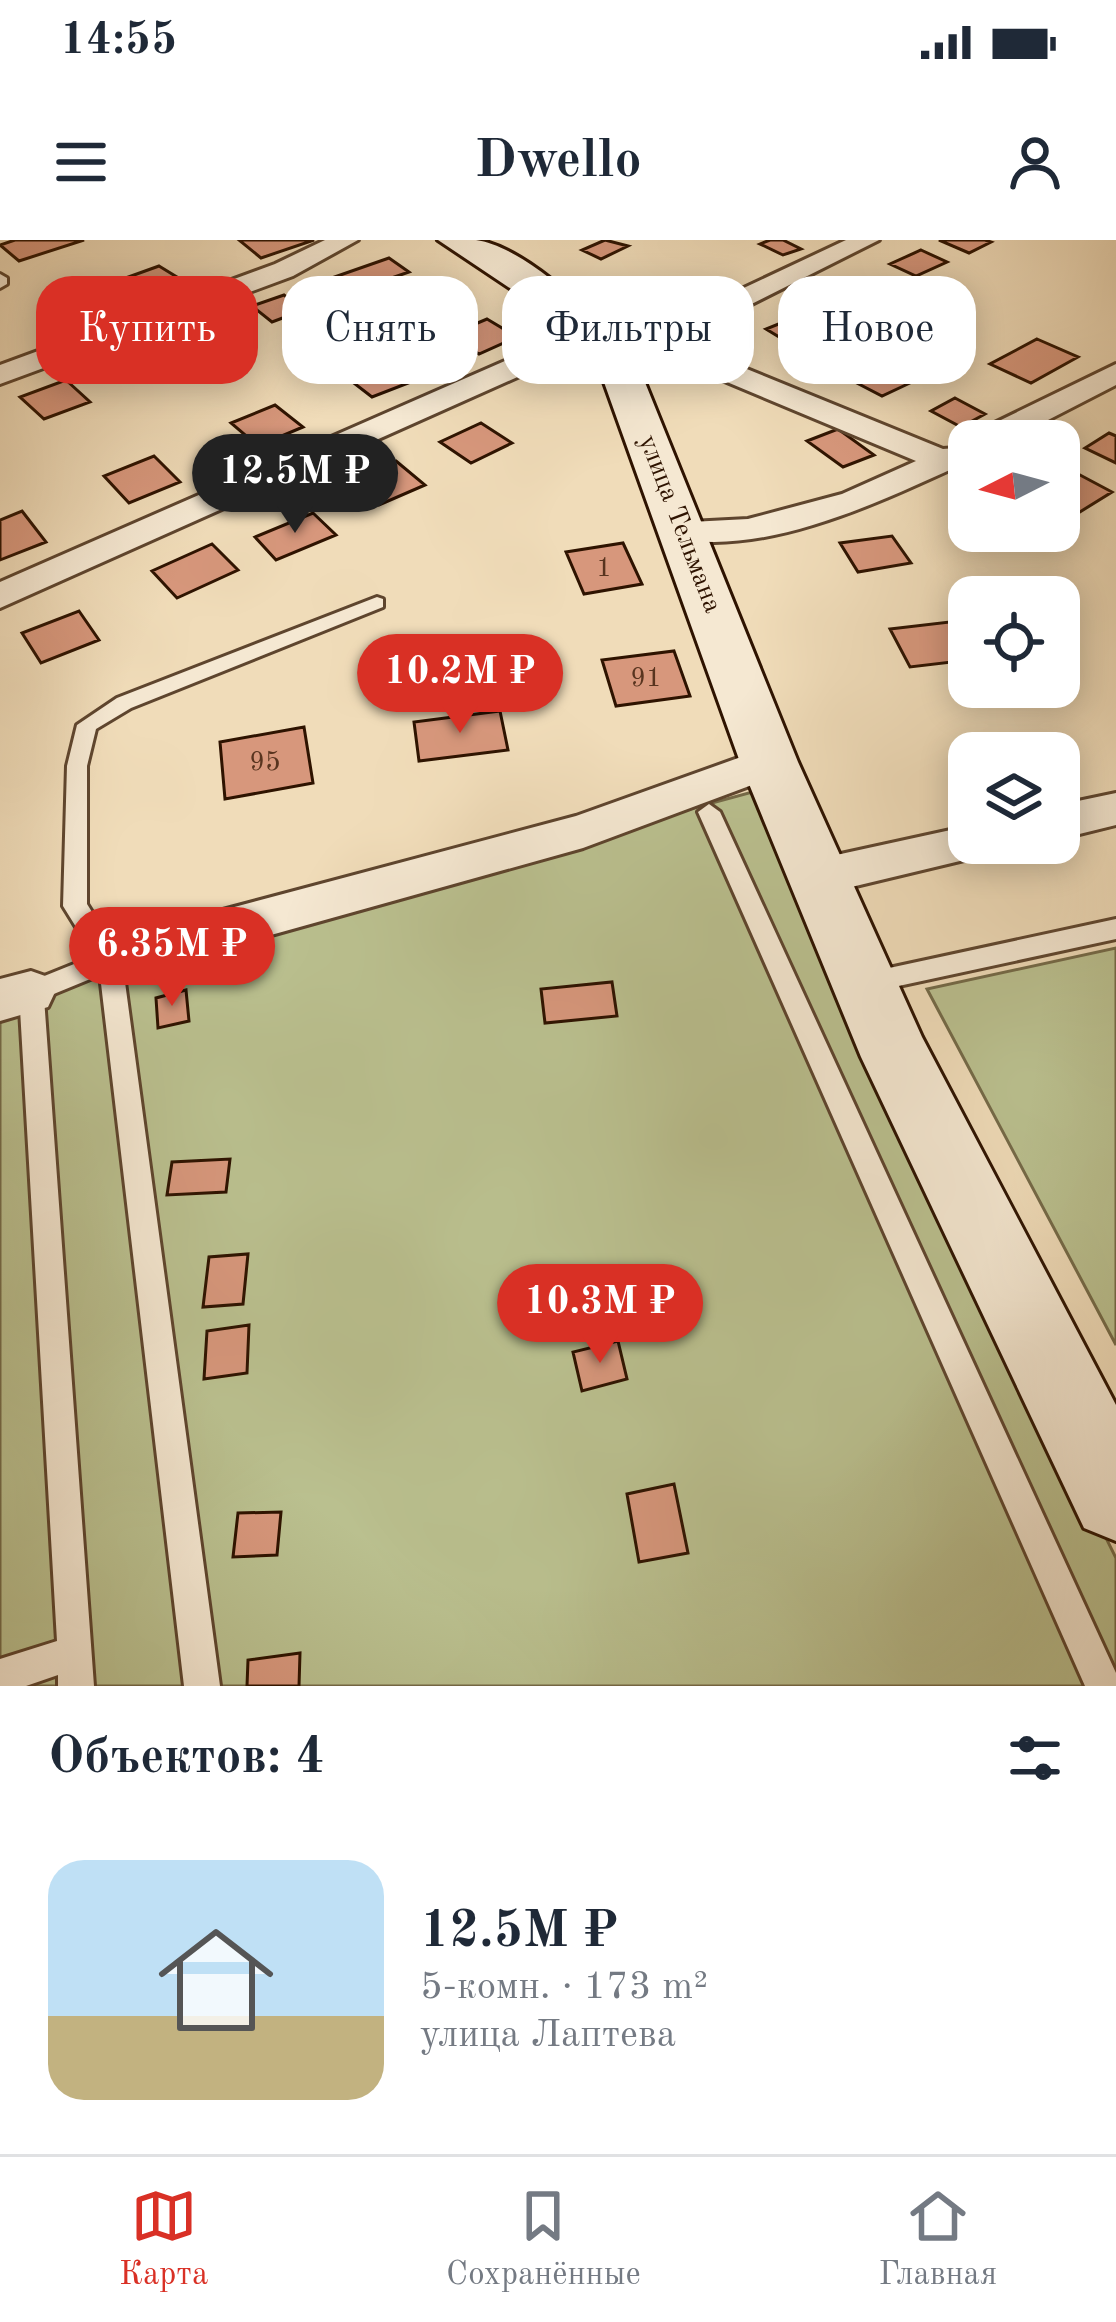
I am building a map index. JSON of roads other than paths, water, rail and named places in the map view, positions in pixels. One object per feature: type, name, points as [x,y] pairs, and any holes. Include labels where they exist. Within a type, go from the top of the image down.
[{"type":"street","points":[[0,375],[284,271],[345,240]]},
{"type":"street","name":"улица Тельмана","points":[[455,240],[518,276]]},
{"type":"street","points":[[754,293],[866,240]]},
{"type":"street","points":[[0,596],[502,373]]},
{"type":"street","points":[[754,378],[948,451]]},
{"type":"street","points":[[1029,420],[1109,383]]},
{"type":"street","name":"улица Тельмана","points":[[626,384],[769,762],[896,1057],[1116,1496]]},
{"type":"street","points":[[683,530],[748,529],[854,501],[948,458]]},
{"type":"street","points":[[110,960],[583,831],[769,762]]},
{"type":"street","points":[[1080,817],[1116,809]]},
{"type":"street","points":[[818,877],[948,848]]},
{"type":"lane","points":[[202,1686],[110,960],[75,906],[77,766],[87,725],[124,703],[377,603]]},
{"type":"lane","points":[[709,812],[1103,1686]]},
{"type":"lane","points":[[864,983],[1116,929]]},
{"type":"lane","points":[[0,1677],[76,1669],[15,996],[110,960]]}]
